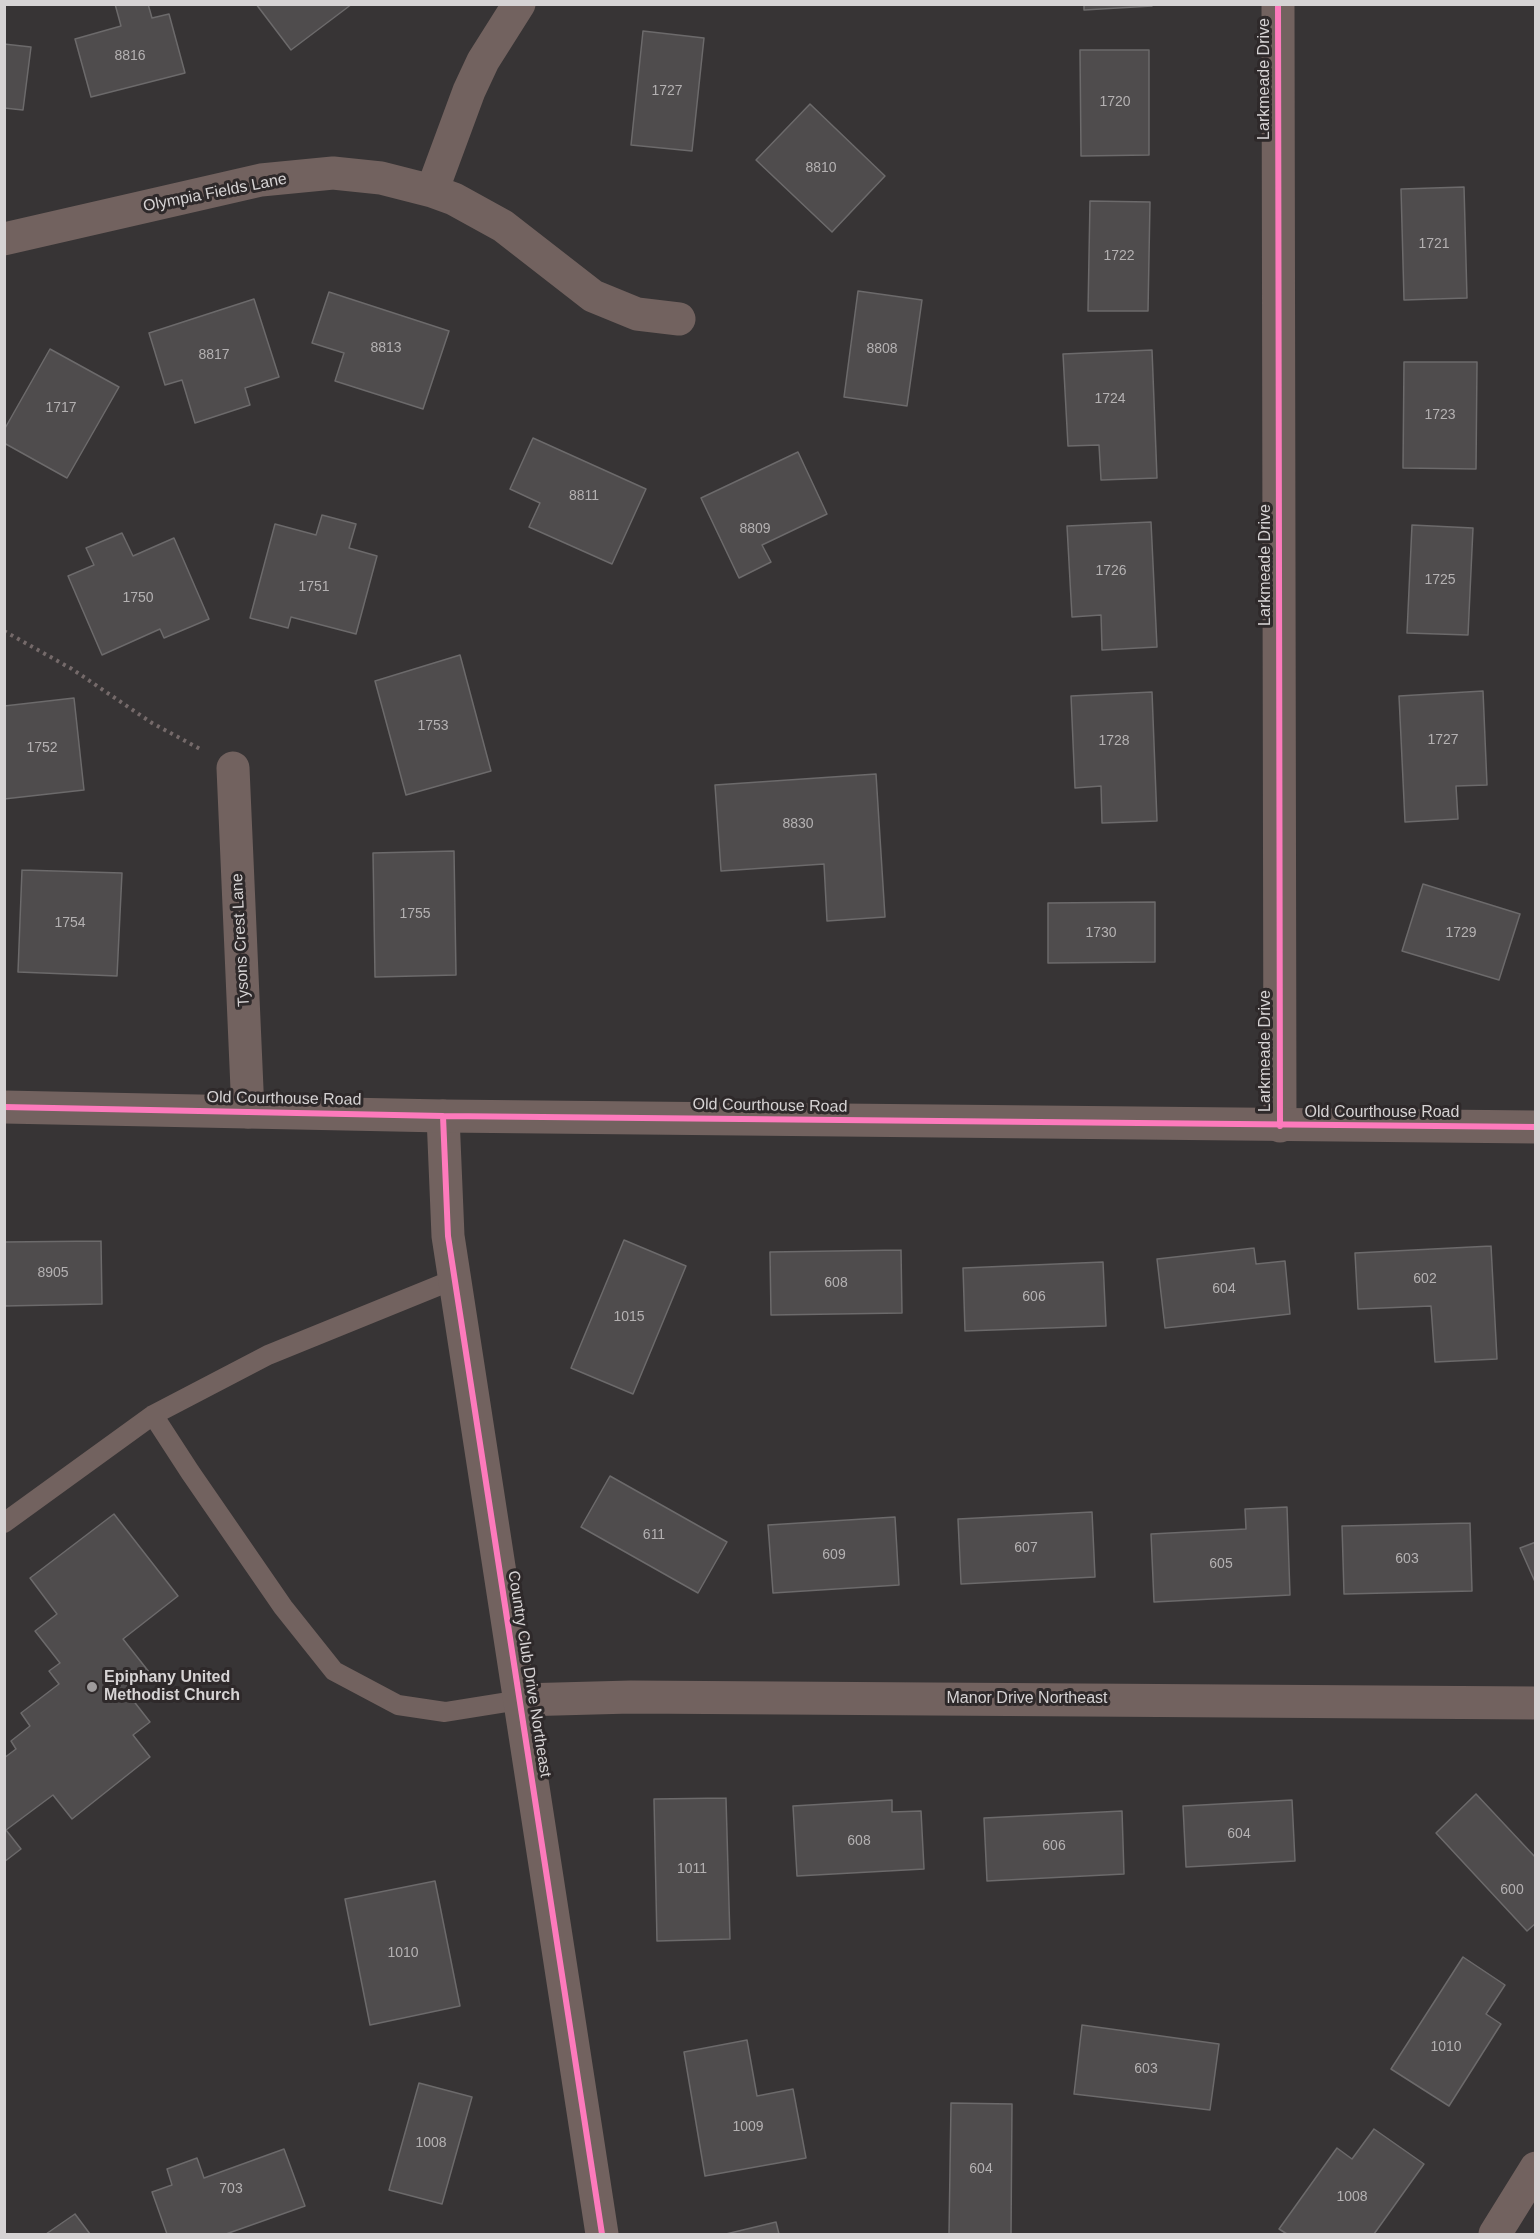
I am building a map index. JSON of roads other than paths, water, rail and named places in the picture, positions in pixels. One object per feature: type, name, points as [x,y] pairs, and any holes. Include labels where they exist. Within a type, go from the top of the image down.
[{"type":"street","points":[[432,191],[483,61],[519,4]]},
{"type":"street","name":"Larkmeade Drive","points":[[1278,4],[1280,1126]]},
{"type":"street","name":"Olympia Fields Lane","points":[[4,239],[261,180],[333,173],[381,178],[432,191],[503,226],[593,296],[637,314],[679,319]]},
{"type":"street","name":"Tysons Crest Lane","points":[[233,768],[249,1112]]},
{"type":"street","name":"Old Courthouse Road","points":[[4,1107],[443,1116],[1536,1128]]},
{"type":"street","name":"Country Club Drive Northeast","points":[[443,1116],[448,1236],[602,2235]]},
{"type":"street","name":"Manor Drive Northeast","points":[[520,1700],[631,1696],[1536,1703]]},
{"type":"street","points":[[1495,2235],[1536,2168]]},
{"type":"lane","points":[[4,1524],[153,1415],[268,1355],[455,1279]]},
{"type":"lane","points":[[153,1415],[189,1472],[283,1607],[334,1671],[398,1705],[445,1712],[520,1700]]},
{"type":"place","name":"Epiphany United Methodist Church","points":[[92,1687]]}]
